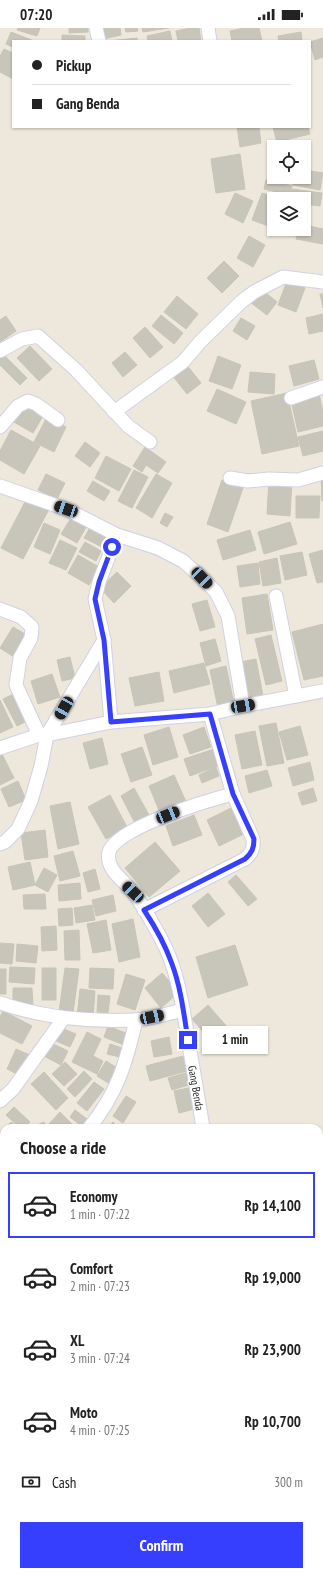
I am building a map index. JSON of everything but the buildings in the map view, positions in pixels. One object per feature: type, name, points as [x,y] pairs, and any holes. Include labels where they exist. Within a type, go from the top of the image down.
[{"type":"street","points":[[96,28],[99,40]]},
{"type":"street","points":[[208,28],[210,40]]},
{"type":"street","points":[[114,412],[183,362],[200,342],[241,302],[254,292],[283,277],[323,282]]},
{"type":"street","points":[[0,351],[22,339],[38,336],[76,370],[128,426],[150,442]]},
{"type":"street","points":[[291,398],[323,387]]},
{"type":"street","points":[[0,427],[18,406],[28,401],[36,404],[58,420]]},
{"type":"street","points":[[230,478],[248,481],[269,479],[298,480],[323,472]]},
{"type":"street","points":[[0,486],[66,509],[117,535],[158,548],[183,562],[216,592],[228,616],[243,706]]},
{"type":"street","points":[[111,722],[104,640],[95,599],[99,582],[117,535]]},
{"type":"street","points":[[276,596],[296,696]]},
{"type":"street","points":[[0,609],[21,617],[32,627],[31,638],[20,658],[16,685],[43,735]]},
{"type":"street","points":[[0,844],[5,842],[18,829],[31,801],[41,766],[43,735],[104,640]]},
{"type":"street","points":[[0,748],[43,735],[111,722],[210,714],[243,706],[323,691]]},
{"type":"street","points":[[144,910],[245,859],[251,853],[254,846],[254,839],[233,794],[210,714]]},
{"type":"street","name":"Gang Benda","points":[[202,1124],[183,1010],[177,979],[172,963],[154,926],[133,892],[116,874],[109,860],[110,851],[115,844],[129,834],[158,819],[180,810],[233,794]]},
{"type":"street","points":[[0,1003],[23,1011],[63,1019],[136,1020],[183,1010]]},
{"type":"street","points":[[0,1101],[13,1089],[63,1019]]},
{"type":"street","points":[[92,1124],[108,1104],[118,1082],[128,1054],[136,1020]]},
{"type":"route","points":[[112,547],[99,582],[95,599],[104,640],[111,722],[210,714],[233,794],[254,839],[254,846],[251,853],[245,859],[144,910],[154,926],[172,963],[177,979],[188,1040]]}]
